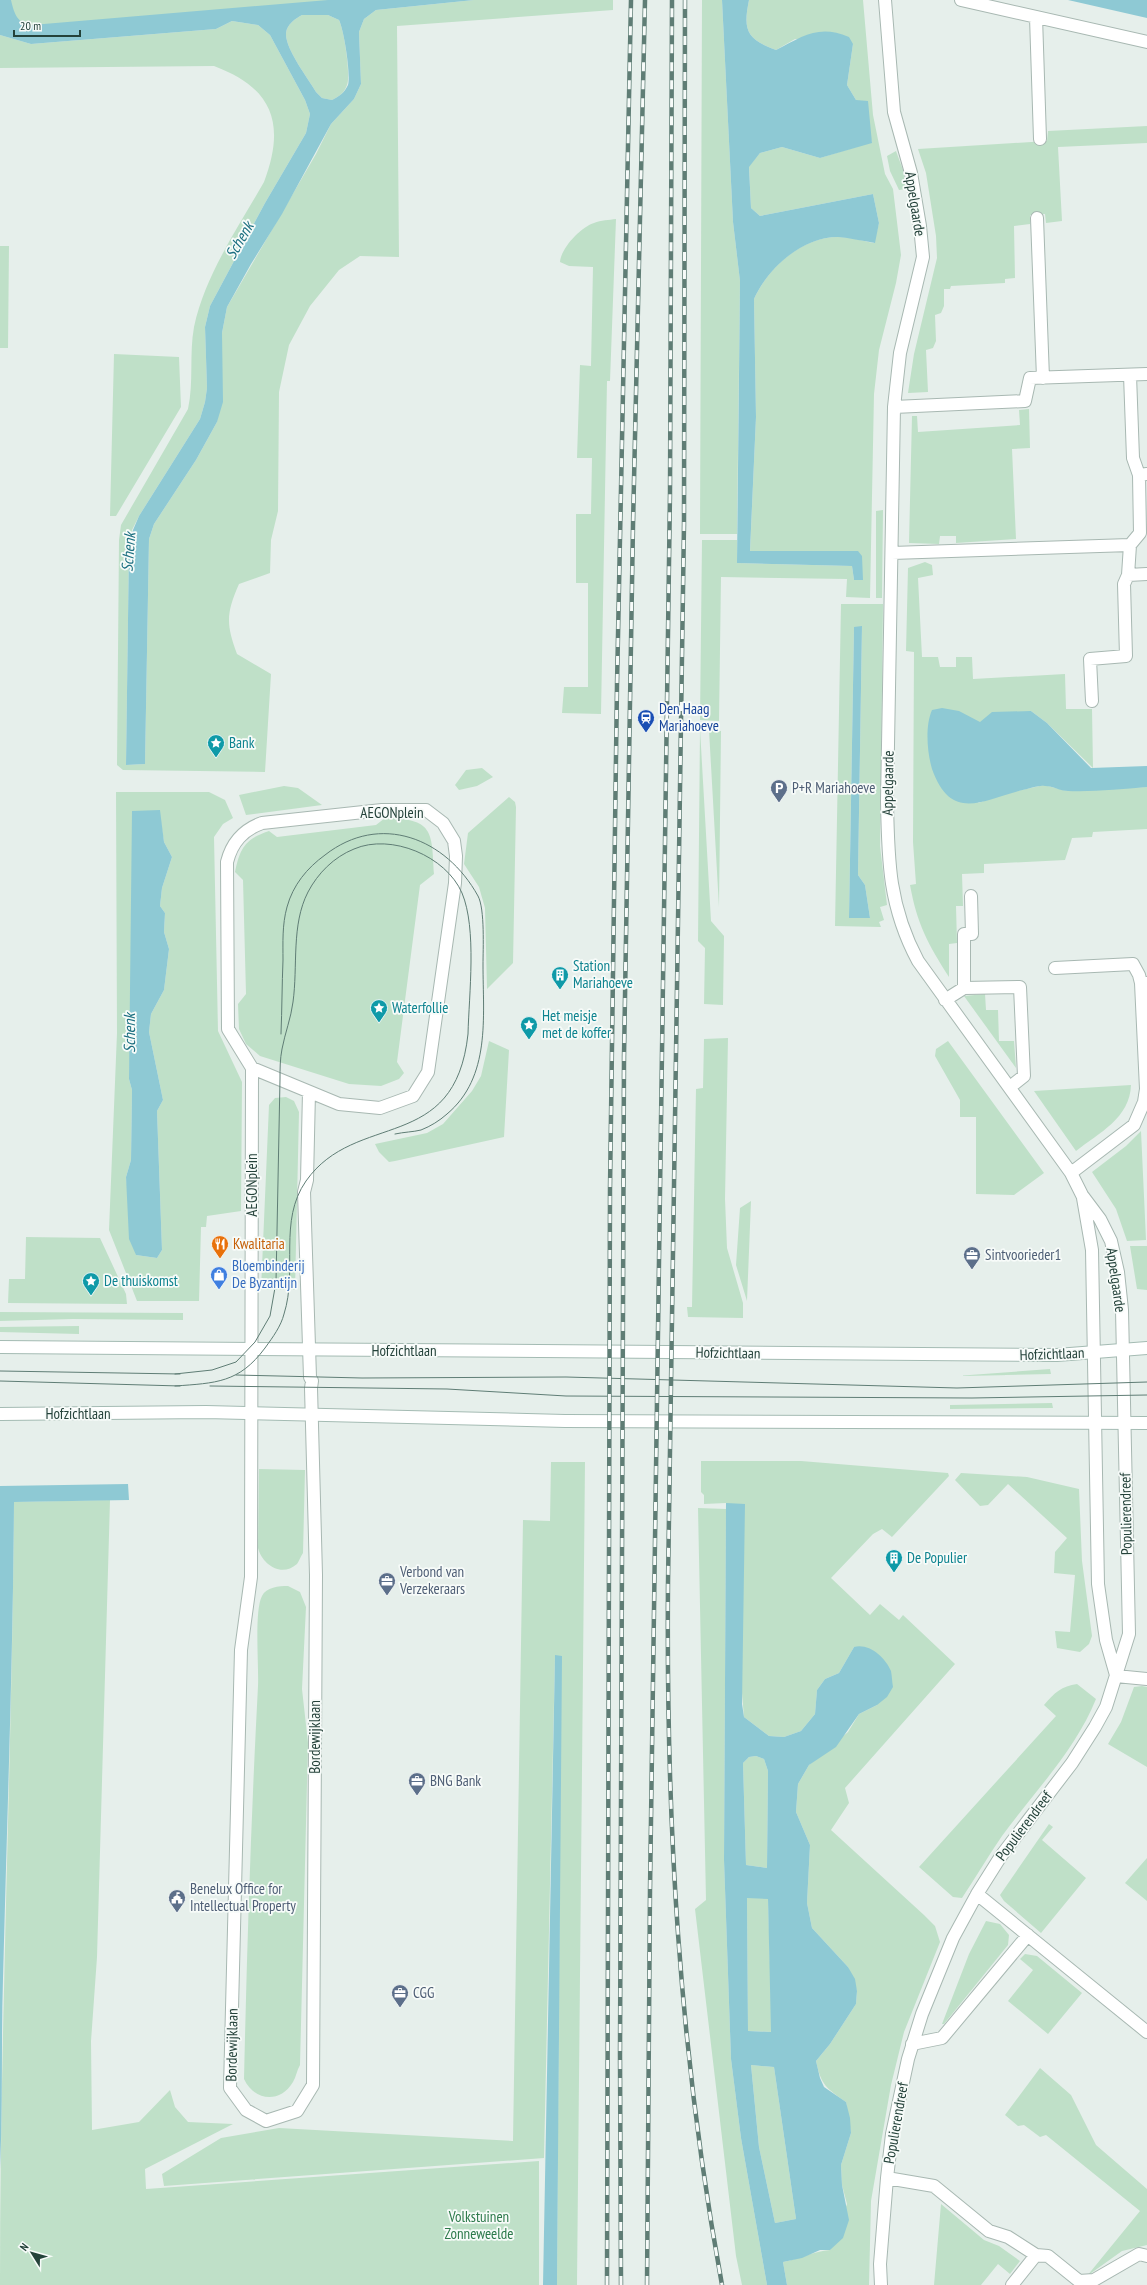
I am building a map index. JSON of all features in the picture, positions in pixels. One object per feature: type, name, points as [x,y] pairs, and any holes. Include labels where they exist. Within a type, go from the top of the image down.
[{"type":"street","name":"Appelgaarde","points":[[885,0],[894,112],[911,173],[920,226],[923,257],[900,353],[894,407],[887,801],[889,865],[893,896],[905,937],[918,961],[1071,1173],[1082,1195],[1100,1219],[1112,1244],[1118,1272],[1123,1350]]},
{"type":"street","points":[[961,0],[1147,42]]},
{"type":"street","points":[[1036,17],[1040,139]]},
{"type":"street","points":[[1037,218],[1043,378]]},
{"type":"street","points":[[894,407],[1025,401],[1030,378],[1147,374]]},
{"type":"street","points":[[1092,701],[1090,659],[1126,656],[1124,584],[1128,575],[1130,545],[1140,533],[1143,474],[1133,458],[1130,375]]},
{"type":"street","points":[[892,552],[1130,545]]},
{"type":"street","points":[[1128,575],[1147,574]]},
{"type":"street","name":"AEGONplein","points":[[252,1068],[339,1104],[380,1108],[413,1096],[428,1072],[455,883],[456,856],[454,841],[443,823],[426,810],[382,810],[262,823],[251,827],[236,840],[230,849],[227,862],[228,1029],[252,1068],[252,1350]]},
{"type":"street","points":[[964,988],[964,934],[972,934],[971,896]]},
{"type":"street","points":[[1055,968],[1133,964],[1144,983],[1146,1102],[1134,1125],[1071,1173]]},
{"type":"street","points":[[945,1000],[964,988],[1020,987],[1024,1076],[1010,1087]]},
{"type":"street","points":[[309,1092],[307,1180],[304,1192],[310,1377],[312,1381],[311,1416]]},
{"type":"street","name":"Appelgaarde","points":[[1082,1195],[1092,1250],[1094,1352]]},
{"type":"street","name":"Hofzichtlaan","points":[[0,1348],[566,1351],[834,1355],[1057,1355],[1147,1348]]},
{"type":"street","points":[[252,1350],[253,1414]]},
{"type":"street","name":"Populierendreef","points":[[881,2285],[880,2264],[886,2178],[895,2119],[912,2044],[938,1971],[953,1938],[977,1894],[1001,1856],[1084,1746],[1106,1707],[1129,1634],[1123,1350]]},
{"type":"street","name":"Populierendreef","points":[[1094,1352],[1094,1424],[1098,1584],[1106,1640],[1116,1676]]},
{"type":"street","name":"Hofzichtlaan","points":[[0,1414],[253,1414],[565,1421],[1147,1423]]},
{"type":"street","name":"Bordewijklaan","points":[[253,1414],[251,1577],[241,1650],[230,2088],[246,2110],[266,2121],[297,2111],[313,2085],[316,1575],[311,1416]]},
{"type":"street","points":[[1116,1676],[1147,1679]]},
{"type":"street","points":[[977,1894],[1147,2032]]},
{"type":"street","points":[[912,2044],[942,2038],[1028,1935]]},
{"type":"street","name":"Populierendreef","points":[[886,2178],[934,2186],[989,2230],[1008,2237],[1036,2256],[1048,2256],[1079,2281],[1094,2280],[1140,2254],[1147,2256]]},
{"type":"street","points":[[1012,2285],[1036,2256]]},
{"type":"green space","points":[[2,0],[406,0],[1,32]]},
{"type":"green space","points":[[474,0],[613,0],[613,10],[397,26],[399,257],[360,256],[339,270],[310,306],[289,345],[279,392],[278,511],[271,540],[270,573],[239,584],[230,611],[229,627],[237,654],[271,674],[265,772],[123,770],[117,765],[119,540],[121,525],[188,409],[191,389],[194,327],[199,308],[223,252],[264,182],[271,161],[274,142],[273,126],[269,110],[262,97],[250,85],[234,75],[214,66],[0,68],[0,35],[31,44],[216,29],[232,21],[258,25],[270,35],[305,100],[310,114],[306,133],[265,203],[210,306],[205,327],[207,388],[200,419],[139,516],[132,530],[129,546],[126,765],[145,764],[149,539],[154,524],[196,460],[217,422],[222,333],[227,307],[316,154],[331,124],[354,99],[361,84],[359,32],[364,19],[376,10]]},
{"type":"green space","points":[[702,0],[722,0],[733,222],[740,281],[737,534],[700,534]]},
{"type":"green space","points":[[749,0],[863,0],[873,115],[885,174],[893,189],[901,255],[896,283],[879,350],[874,394],[870,598],[846,597],[847,579],[721,577],[719,721],[700,720],[702,540],[737,540],[737,563],[852,566],[854,580],[858,551],[750,552],[756,417],[754,299],[768,276],[787,256],[799,248],[824,238],[838,237],[852,238],[874,243],[879,223],[873,194],[760,216],[751,208],[749,166],[760,153],[782,147],[820,158],[872,142],[856,100],[847,85],[853,44],[795,39],[776,50],[766,46],[758,42],[749,32],[746,19]]},
{"type":"green space","points":[[302,15],[328,15],[339,20],[341,25],[346,52],[348,80],[346,88],[343,92],[332,100],[322,98],[316,92],[289,47],[286,33],[288,27]]},
{"type":"green space","points":[[1147,126],[1147,143],[1058,147],[1062,221],[1046,223],[1045,214],[1030,215],[1030,224],[1014,226],[1015,278],[1005,279],[1005,283],[951,286],[950,289],[944,289],[944,306],[941,313],[935,315],[936,341],[933,348],[926,350],[928,392],[908,393],[914,354],[937,258],[936,236],[926,173],[918,149],[1047,141],[1048,131]]},
{"type":"green space","points":[[896,151],[903,170],[906,189],[899,190],[890,171],[887,156]]},
{"type":"green space","points":[[616,219],[610,381],[607,381],[601,714],[562,713],[564,687],[588,687],[588,583],[576,583],[576,514],[591,514],[592,458],[577,458],[580,365],[591,366],[593,267],[569,266],[560,262],[561,256],[572,239],[583,229],[597,222]]},
{"type":"green space","points":[[0,246],[9,246],[8,348],[0,348]]},
{"type":"green space","points":[[114,354],[179,357],[181,407],[116,516],[110,516]]},
{"type":"green space","points":[[1029,409],[1030,448],[1012,449],[1016,539],[956,543],[956,536],[940,536],[939,544],[909,543],[912,416],[917,416],[918,432],[1020,425],[1019,410]]},
{"type":"green space","points":[[883,510],[882,598],[876,598],[876,511]]},
{"type":"green space","points":[[925,562],[932,565],[933,575],[918,578],[922,657],[938,657],[940,667],[956,667],[956,657],[972,657],[973,679],[1065,674],[1066,709],[1092,709],[1093,768],[1047,723],[1031,711],[978,803],[1008,793],[1044,785],[1067,791],[1147,787],[1147,829],[1093,832],[1092,837],[1072,838],[1065,860],[984,864],[984,873],[962,874],[963,906],[956,906],[957,943],[949,944],[949,977],[924,933],[916,911],[910,885],[916,884],[913,842],[914,652],[906,651],[908,568]]},
{"type":"green space","points":[[841,604],[883,604],[880,846],[887,905],[880,907],[884,920],[879,922],[881,927],[835,926]],"holes":[[[854,627],[862,627],[858,875],[865,885],[870,918],[849,917]]]},
{"type":"green space","points":[[700,729],[711,921],[724,936],[723,1005],[704,1004],[705,948],[698,941]]},
{"type":"green space","points":[[709,730],[721,731],[719,907]]},
{"type":"green space","points":[[482,768],[493,777],[477,786],[459,790],[455,785],[466,770]]},
{"type":"green space","points":[[284,786],[298,788],[322,805],[246,815],[239,795]]},
{"type":"green space","points":[[116,792],[209,792],[225,800],[233,818],[223,824],[214,837],[218,1031],[242,1082],[241,1211],[207,1216],[206,1227],[201,1227],[199,1301],[137,1301],[109,1230],[117,1033]],"holes":[[[159,810],[164,842],[172,857],[162,888],[160,906],[165,913],[164,932],[169,949],[164,990],[151,1014],[149,1032],[163,1100],[157,1111],[162,1250],[157,1258],[136,1255],[126,1177],[131,1160],[132,1090],[129,1079],[131,1036]]]},
{"type":"green space","points":[[509,797],[515,802],[516,807],[513,963],[487,989],[485,908],[479,887],[464,864],[468,833]]},
{"type":"green space","points":[[385,818],[413,821],[427,830],[430,837],[433,859],[434,874],[420,885],[397,1062],[404,1073],[399,1079],[381,1086],[349,1084],[260,1056],[246,1044],[239,1029],[238,1004],[246,994],[243,880],[235,872],[242,851],[254,837],[269,831],[277,837],[376,825]]},
{"type":"green space","points":[[985,994],[986,1010],[998,1010],[999,1041],[1014,1041],[1016,1068],[964,996]]},
{"type":"green space","points":[[728,1038],[725,1199],[727,1248],[743,1303],[743,1318],[688,1317],[687,1307],[692,1307],[696,1089],[703,1088],[704,1039]]},
{"type":"green space","points":[[489,1041],[509,1050],[504,1137],[389,1162],[379,1152],[375,1144],[427,1133],[443,1124],[472,1091],[481,1076]]},
{"type":"green space","points":[[948,1041],[1044,1173],[1014,1195],[976,1194],[976,1117],[960,1117],[960,1100],[935,1056],[936,1049]]},
{"type":"green space","points":[[1131,1085],[1129,1097],[1119,1116],[1112,1124],[1076,1151],[1034,1091]]},
{"type":"green space","points":[[286,1097],[294,1101],[299,1112],[295,1290],[261,1290],[269,1105],[275,1098]]},
{"type":"green space","points":[[1141,1131],[1146,1240],[1127,1241],[1116,1209],[1092,1172],[1126,1146]]},
{"type":"green space","points":[[751,1201],[747,1301],[736,1265],[740,1208]]},
{"type":"green space","points":[[26,1237],[100,1238],[126,1294],[127,1304],[8,1303],[9,1279],[25,1279]]},
{"type":"green space","points":[[1130,1246],[1147,1246],[1147,1290],[1137,1289]]},
{"type":"green space","points":[[0,1312],[183,1313],[183,1320],[73,1319],[0,1321]]},
{"type":"green space","points":[[79,1326],[79,1334],[0,1332],[0,1327]]},
{"type":"green space","points":[[1050,1369],[1051,1374],[956,1376]]},
{"type":"green space","points":[[1052,1403],[1053,1408],[950,1409],[950,1405]]},
{"type":"green space","points":[[701,1461],[801,1461],[948,1473],[949,1476],[892,1537],[882,1529],[873,1534],[831,1578],[870,1615],[880,1604],[899,1620],[903,1615],[955,1664],[845,1788],[849,1803],[831,1830],[935,1926],[940,1942],[904,2032],[891,2085],[871,2201],[869,2285],[787,2285],[783,2262],[830,2250],[847,2204],[842,2185],[841,2165],[851,2133],[846,2102],[829,2089],[822,2081],[816,2061],[830,2044],[856,2004],[857,1991],[848,1967],[812,1928],[807,1903],[810,1845],[796,1812],[798,1784],[809,1765],[848,1732],[859,1714],[877,1705],[854,1647],[839,1673],[825,1679],[817,1690],[815,1714],[801,1731],[784,1737],[769,1736],[744,1717],[726,1503],[704,1504],[704,1495],[701,1492]]},
{"type":"green space","points":[[551,1462],[585,1462],[577,2285],[557,2285],[561,1656],[555,1656],[544,2158],[164,2186],[162,2174],[221,2138],[279,2128],[513,2141],[523,1520],[550,1521]]},
{"type":"green space","points":[[259,1469],[305,1470],[303,1553],[297,1564],[285,1570],[268,1564],[260,1554],[258,1548]]},
{"type":"green space","points":[[961,1473],[1027,1477],[1079,1489],[1082,1561],[1092,1636],[1089,1644],[1080,1652],[1057,1648],[1055,1631],[1070,1632],[1075,1575],[1054,1573],[1055,1552],[1067,1538],[1008,1484],[988,1505],[980,1506],[955,1480]]},
{"type":"green space","name":"Volkstuinen Zonneweelde","points":[[110,1500],[97,1957],[91,2041],[92,2130],[139,2122],[170,2090],[175,2107],[188,2122],[233,2124],[145,2169],[146,2189],[539,2161],[539,2285],[0,2285],[2,2089],[14,1502]]},
{"type":"green space","points":[[698,1508],[726,1509],[724,1860],[731,2059],[741,2138],[767,2285],[742,2285],[736,2256],[695,1909],[706,1900]]},
{"type":"green space","points":[[288,1586],[300,1592],[306,1607],[302,1689],[308,1743],[300,2065],[294,2080],[288,2089],[274,2097],[267,2097],[254,2092],[244,2079],[253,1784],[258,1686],[257,1626],[260,1603],[264,1593],[273,1588]]},
{"type":"green space","points":[[1077,1684],[1096,1699],[1077,1736],[1002,1836],[962,1898],[953,1897],[919,1867],[1056,1716],[1044,1705],[1063,1688]]},
{"type":"green space","points":[[1134,1687],[1147,1687],[1147,1767],[1108,1744],[1121,1722]]},
{"type":"green space","points":[[756,1756],[764,1759],[768,1771],[767,1868],[746,1865],[743,1763],[749,1757]]},
{"type":"green space","points":[[1049,1824],[1053,1827],[1042,1840],[1086,1878],[1041,1933],[1004,1901],[1000,1895]]},
{"type":"green space","points":[[1147,1858],[1147,1901],[1125,1883]]},
{"type":"green space","points":[[747,1898],[768,1898],[772,2032],[748,2031]]},
{"type":"green space","points":[[986,1921],[1000,1924],[1009,1935],[1008,1945],[944,2024],[942,2024],[969,1954]]},
{"type":"green space","points":[[1025,1954],[1037,1956],[1082,1993],[1048,2034],[1008,2001],[1033,1970],[1020,1959]]},
{"type":"green space","points":[[751,2065],[774,2067],[796,2219],[775,2223],[759,2147]]},
{"type":"green space","points":[[1040,2068],[1071,2095],[1096,2145],[1147,2189],[1147,2245],[1122,2251],[1087,2276],[1140,2211],[1046,2135],[1040,2137],[1024,2125],[1018,2126],[1005,2115]]},
{"type":"green space","points":[[941,2204],[984,2240],[999,2246],[1020,2261],[1010,2274],[998,2264],[981,2285],[934,2285]]},
{"type":"water","points":[[0,0],[11,0],[17,17],[23,22],[32,25],[328,0],[474,0],[376,10],[364,19],[359,32],[361,84],[354,99],[331,124],[282,214],[251,264],[227,307],[222,333],[223,402],[217,422],[196,460],[154,524],[149,539],[145,764],[126,765],[129,546],[133,530],[139,516],[200,419],[207,388],[205,327],[210,306],[265,203],[306,133],[310,114],[305,100],[270,35],[258,25],[232,21],[216,29],[31,44],[0,35]],"holes":[[[302,15],[328,15],[339,20],[341,25],[349,72],[348,85],[342,94],[332,100],[322,98],[316,92],[293,55],[289,47],[286,33],[290,24]]]},
{"type":"water","points":[[722,0],[749,0],[746,19],[749,32],[758,42],[776,50],[811,33],[829,32],[838,33],[849,37],[853,44],[847,85],[856,100],[868,101],[872,143],[820,158],[782,147],[760,153],[749,167],[751,208],[760,216],[873,194],[879,223],[875,243],[838,237],[825,238],[799,248],[788,256],[768,276],[754,299],[756,417],[750,551],[858,551],[862,556],[863,580],[854,580],[852,566],[737,563],[740,281],[733,222]]},
{"type":"water","points":[[1068,0],[1147,0],[1147,18]]},
{"type":"water","points":[[862,626],[858,875],[865,885],[870,918],[849,918],[854,627]]},
{"type":"water","points":[[942,708],[959,711],[980,722],[992,712],[1031,711],[1047,723],[1091,768],[1147,766],[1147,787],[1065,791],[1048,786],[1040,786],[984,801],[971,803],[960,802],[949,797],[940,786],[930,762],[928,747],[928,724],[932,710]]},
{"type":"water","points":[[160,810],[164,842],[172,857],[162,888],[160,906],[165,913],[164,932],[169,949],[164,990],[151,1014],[149,1032],[163,1100],[157,1111],[162,1250],[157,1258],[136,1255],[129,1239],[126,1177],[131,1160],[132,1090],[129,1079],[132,811]]},
{"type":"water","points":[[128,1484],[129,1500],[14,1502],[11,1680],[2,2002],[0,2169],[0,1486]]},
{"type":"water","points":[[726,1503],[745,1504],[742,1704],[744,1717],[769,1736],[784,1737],[801,1731],[815,1714],[817,1690],[825,1679],[839,1673],[854,1647],[860,1646],[871,1649],[881,1656],[891,1671],[893,1687],[887,1697],[877,1705],[859,1714],[836,1747],[809,1765],[798,1784],[796,1812],[810,1845],[807,1903],[812,1928],[848,1967],[855,1979],[857,1991],[856,2004],[830,2044],[816,2061],[824,2087],[846,2102],[850,2118],[851,2133],[841,2165],[842,2185],[849,2220],[843,2238],[830,2250],[820,2250],[802,2258],[783,2262],[787,2285],[767,2285],[741,2138],[731,2059],[724,1860]],"holes":[[[756,1756],[764,1759],[768,1771],[767,1868],[746,1865],[743,1763],[749,1757]],[[747,1898],[768,1899],[771,2032],[748,2031]],[[751,2065],[774,2067],[796,2219],[775,2223],[759,2147]]]},
{"type":"water","points":[[555,1655],[562,1656],[557,2285],[543,2285]]},
{"type":"tram line","points":[[281,1034],[284,920],[293,891],[307,871],[325,855],[346,842],[368,835],[389,834],[410,838],[430,846],[448,859],[464,876],[478,896],[482,910],[484,1005],[482,1045],[478,1064],[471,1082],[461,1099],[447,1114],[435,1123],[421,1130],[395,1134]]},
{"type":"tram line","points":[[175,1374],[212,1370],[236,1362],[255,1342],[270,1316],[276,1282],[280,1060],[293,1002],[299,918],[308,892],[327,866],[340,856],[354,849],[369,845],[384,844],[400,846],[416,851],[444,868],[462,893],[467,908],[471,943],[468,1034],[459,1072],[444,1098],[424,1115],[401,1126],[351,1145],[327,1159],[306,1181],[298,1196],[290,1229],[288,1297],[284,1314],[274,1336],[255,1360],[236,1375],[226,1379],[203,1384],[175,1386]]},
{"type":"tram line","points":[[0,1371],[180,1374]]},
{"type":"tram line","points":[[236,1375],[362,1378],[566,1377],[957,1388],[1147,1382]]},
{"type":"tram line","points":[[0,1381],[180,1386]]},
{"type":"tram line","points":[[210,1386],[447,1389],[566,1396],[972,1398],[1147,1395]]},
{"type":"railway","points":[[607,2285],[610,1188],[617,685],[631,0]]},
{"type":"railway","points":[[621,2285],[620,2055],[624,1057],[633,525],[645,0]]},
{"type":"railway","points":[[647,2285],[650,1890],[670,493],[672,0]]},
{"type":"railway","points":[[685,0],[684,524],[668,1583],[668,1672],[673,1848],[685,2023],[707,2197],[722,2285]]},
{"type":"place","name":"Den Haag Mariahoeve","points":[[646,733]]},
{"type":"place","name":"Bank","points":[[216,758]]},
{"type":"place","name":"P+R Mariahoeve","points":[[779,803]]},
{"type":"place","name":"Station Mariahoeve","points":[[560,990]]},
{"type":"place","name":"Waterfollie","points":[[379,1023]]},
{"type":"place","name":"Het meisje met de koffer","points":[[529,1040]]},
{"type":"place","name":"Kwalitaria","points":[[220,1259]]},
{"type":"place","name":"Sintvoorieder1","points":[[972,1270]]},
{"type":"place","name":"Bloembinderij De Byzantijn","points":[[219,1290]]},
{"type":"place","name":"De thuiskomst","points":[[91,1296]]},
{"type":"place","name":"De Populier","points":[[894,1573]]},
{"type":"place","name":"Verbond van Verzekeraars","points":[[387,1596]]},
{"type":"place","name":"BNG Bank","points":[[417,1796]]},
{"type":"place","name":"Benelux Office for Intellectual Property","points":[[177,1913]]},
{"type":"place","name":"CGG","points":[[400,2008]]},
{"type":"water label","name":"Schenk","points":[[239,240]]},
{"type":"water label","name":"Schenk","points":[[128,552]]},
{"type":"water label","name":"Schenk","points":[[129,1033]]}]
